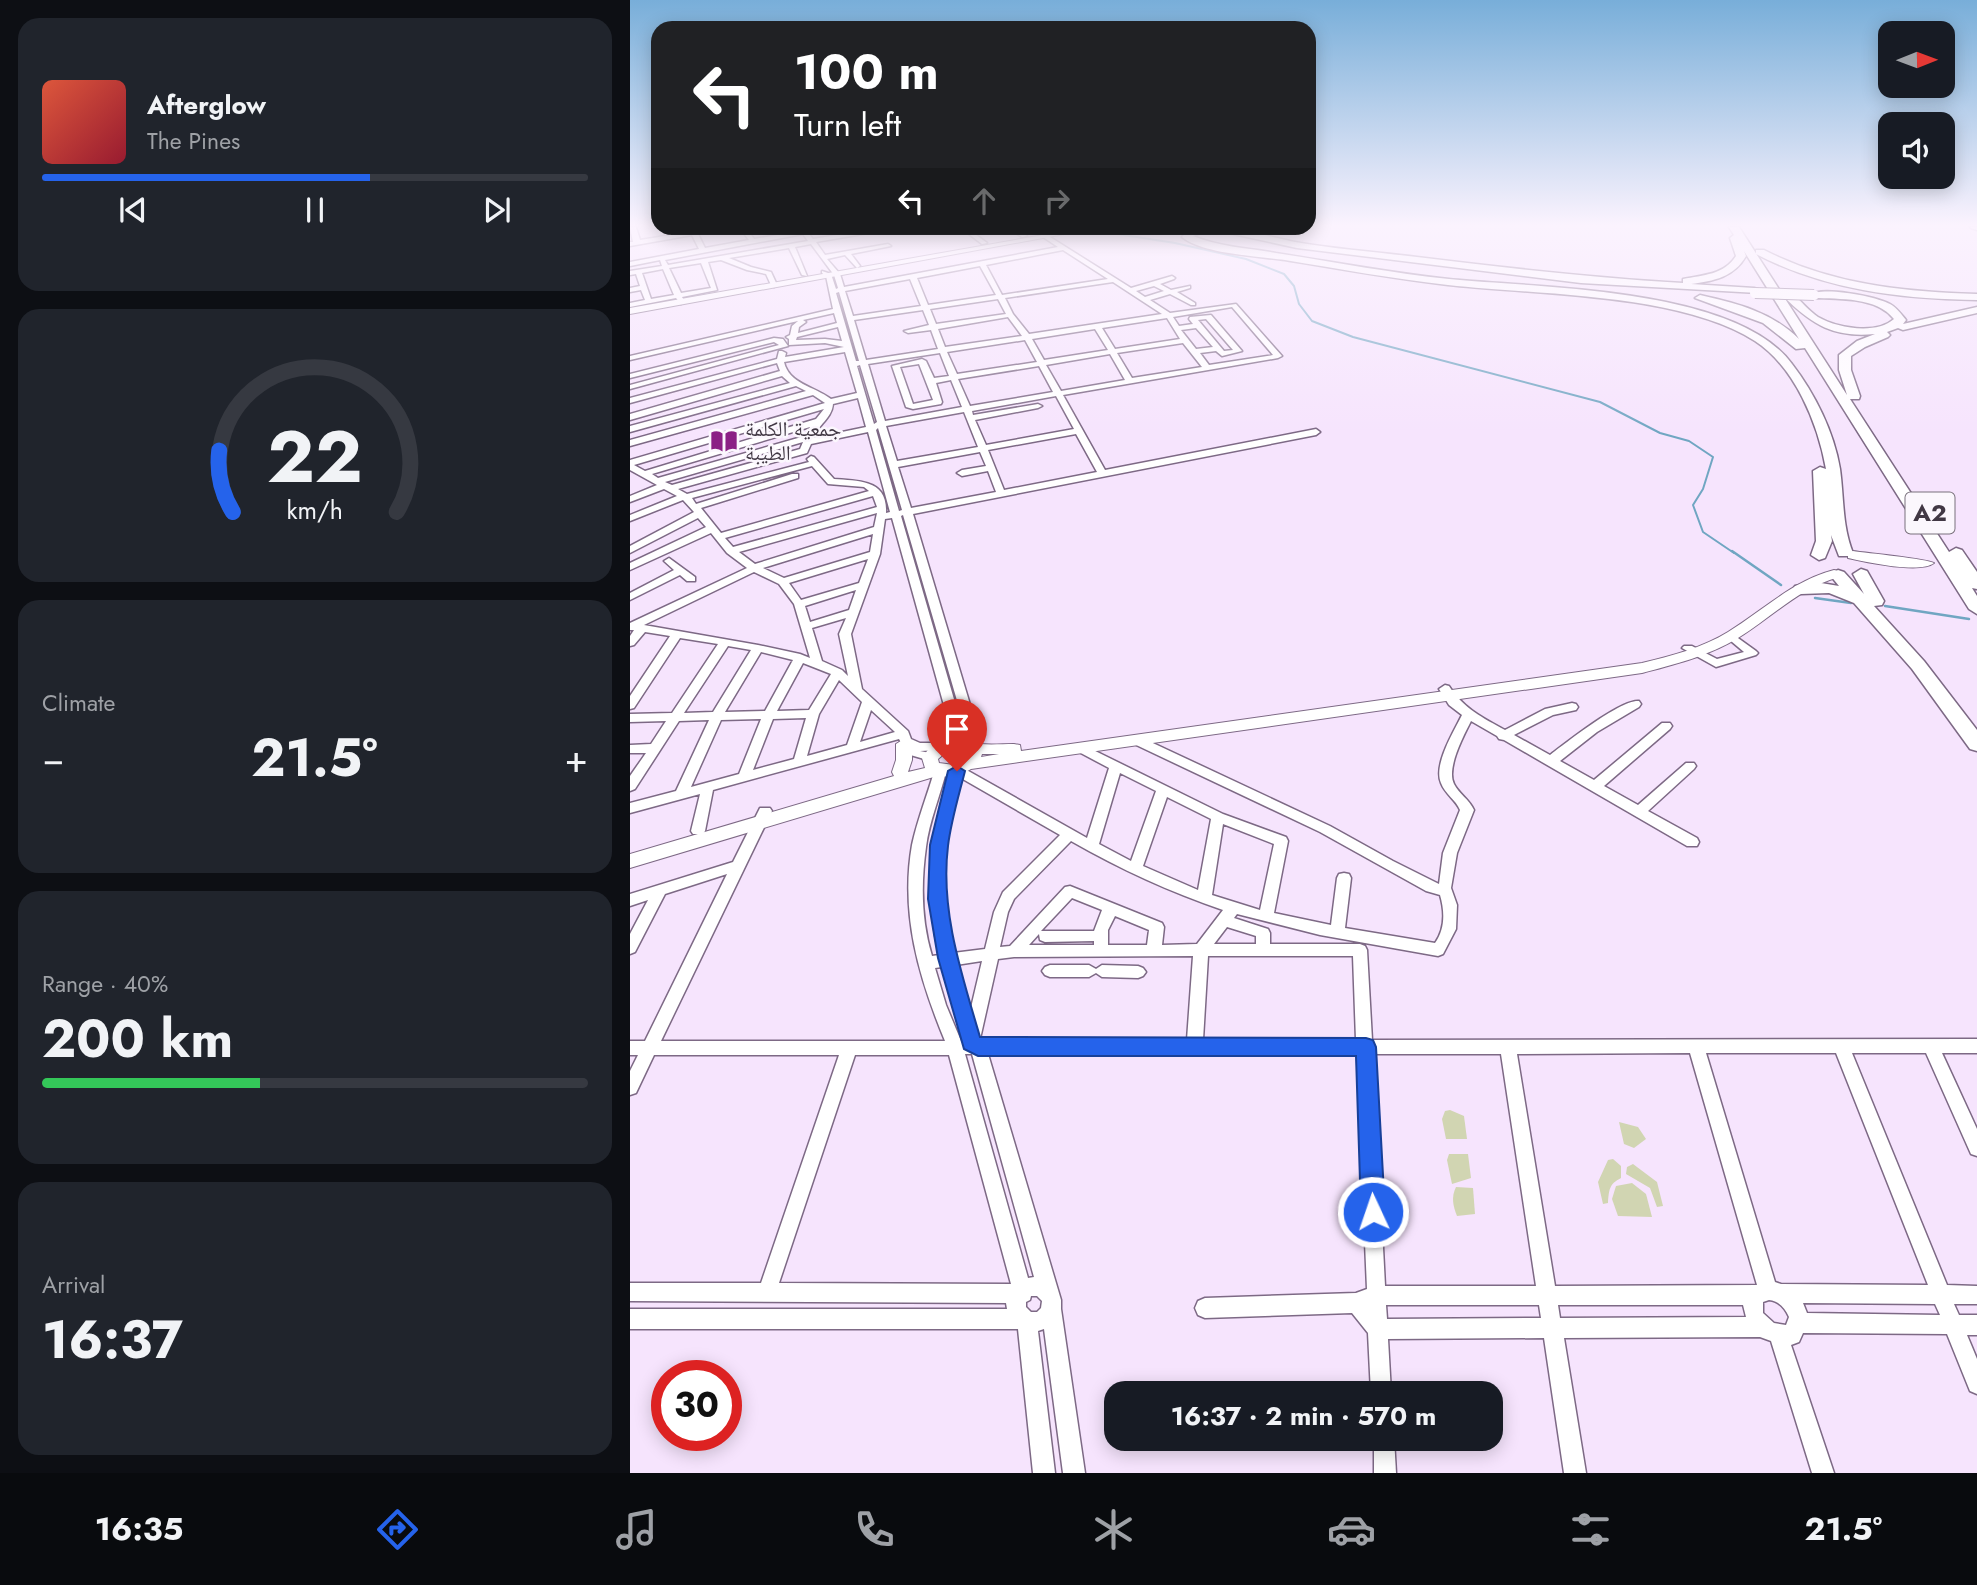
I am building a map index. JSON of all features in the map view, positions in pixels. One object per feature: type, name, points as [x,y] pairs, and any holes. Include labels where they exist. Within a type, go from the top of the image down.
[{"type":"highway","points":[[1557,296],[1660,307],[1696,316],[1739,334],[1770,356],[1805,417],[1820,459],[1824,541],[1818,559]]},
{"type":"highway","points":[[1593,296],[1652,302],[1728,324],[1776,351],[1787,365],[1819,424],[1831,459],[1836,523],[1849,554]]},
{"type":"highway","points":[[1685,296],[1747,311],[1787,332],[1828,376]]},
{"type":"highway","name":"A2","points":[[1779,296],[1977,609]]},
{"type":"highway","points":[[1789,296],[1814,319],[1837,327],[1876,331],[1894,327],[1900,320],[1894,311],[1874,302],[1827,296]]},
{"type":"highway","name":"A2","points":[[1789,296],[1977,584]]},
{"type":"highway","points":[[1852,296],[1893,307],[1904,316],[1903,327]]},
{"type":"highway","points":[[1921,296],[1977,297]]},
{"type":"highway","points":[[1854,396],[1845,370],[1845,355],[1861,344],[1903,327],[1977,310]]},
{"type":"highway","points":[[1818,559],[1830,551],[1849,554],[1863,563],[1862,572],[1881,608],[1977,723]]},
{"type":"highway","points":[[1818,559],[1867,606],[1950,705],[1977,744]]},
{"type":"highway","points":[[1836,574],[1862,572]]},
{"type":"highway","points":[[1801,589],[1820,587],[1840,591],[1867,606]]},
{"type":"main road","points":[[630,308],[698,296]]},
{"type":"main road","points":[[1849,554],[1927,564]]},
{"type":"main road","points":[[1693,650],[1808,575],[1818,559]]},
{"type":"main road","points":[[1862,572],[1895,562]]},
{"type":"main road","points":[[630,861],[900,772],[951,759],[1642,668],[1731,636],[1812,581],[1836,574]]},
{"type":"main road","points":[[630,851],[698,831],[763,817],[951,759],[1081,748],[1394,700]]},
{"type":"main road","points":[[900,772],[905,740]]},
{"type":"street","points":[[647,296],[649,302]]},
{"type":"street","points":[[630,308],[690,296]]},
{"type":"street","points":[[836,296],[836,310],[845,322],[847,347],[857,363],[861,395],[892,465],[971,729],[951,759],[922,836],[916,874],[918,934],[938,1005],[968,1045],[1049,1299],[1073,1473]]},
{"type":"street","points":[[838,296],[875,426],[895,514],[956,727],[936,871],[937,899],[1022,1294],[1017,1310],[1024,1320],[1044,1473]]},
{"type":"street","points":[[921,296],[1001,493]]},
{"type":"street","points":[[630,387],[845,322],[1009,296]]},
{"type":"street","points":[[1140,296],[1169,315],[1207,368]]},
{"type":"street","points":[[1145,299],[1157,296]]},
{"type":"street","points":[[1177,296],[1193,304]]},
{"type":"street","points":[[1000,297],[1027,337],[1102,473]]},
{"type":"street","points":[[857,363],[1234,305],[1278,356],[1008,402],[968,413]]},
{"type":"street","points":[[630,358],[836,310]]},
{"type":"street","points":[[812,315],[796,326],[792,343],[833,342],[847,347]]},
{"type":"street","points":[[908,331],[1010,315]]},
{"type":"street","points":[[1208,317],[1238,351],[1222,354],[1218,348],[1198,325],[1193,319],[1208,317]]},
{"type":"street","points":[[630,364],[788,326],[785,321]]},
{"type":"street","points":[[802,322],[820,322],[830,327]]},
{"type":"street","points":[[1176,328],[1198,325]]},
{"type":"street","points":[[1097,326],[1130,381]]},
{"type":"street","points":[[830,327],[833,342]]},
{"type":"street","points":[[931,382],[1042,363],[1079,362],[1111,352],[1185,340]]},
{"type":"street","points":[[781,343],[780,360],[783,373],[794,384],[813,392],[829,404]]},
{"type":"street","points":[[630,376],[781,343]]},
{"type":"street","points":[[632,400],[780,360],[847,347]]},
{"type":"street","points":[[1195,352],[1218,348]]},
{"type":"street","points":[[922,361],[931,382],[939,402],[910,407],[896,366],[922,361]]},
{"type":"street","points":[[630,418],[783,373]]},
{"type":"street","points":[[630,429],[794,384]]},
{"type":"street","points":[[1003,390],[1008,402]]},
{"type":"street","points":[[630,443],[813,392]]},
{"type":"street","points":[[630,465],[861,395]]},
{"type":"street","points":[[632,400],[650,412]]},
{"type":"street","points":[[656,481],[806,443],[829,404]]},
{"type":"street","points":[[630,481],[656,481],[875,426],[1038,406]]},
{"type":"street","points":[[661,409],[678,430]]},
{"type":"street","points":[[649,509],[631,499],[656,481],[820,421]]},
{"type":"street","points":[[892,465],[1079,431]]},
{"type":"street","points":[[731,551],[895,514],[1316,432]]},
{"type":"street","points":[[806,443],[816,466],[831,482],[866,484],[876,492],[881,518],[876,554],[845,635],[857,693]]},
{"type":"street","points":[[630,465],[685,497],[731,551],[754,568],[783,582],[799,604],[817,663]]},
{"type":"street","points":[[630,518],[685,497],[816,466]]},
{"type":"street","points":[[630,550],[698,510],[816,466]]},
{"type":"street","points":[[962,473],[991,468]]},
{"type":"street","points":[[630,567],[717,532],[876,492]]},
{"type":"street","points":[[630,643],[634,627],[754,568],[881,518]]},
{"type":"street","points":[[783,582],[876,554]]},
{"type":"street","points":[[669,561],[691,579]]},
{"type":"street","points":[[630,597],[681,571]]},
{"type":"street","points":[[799,604],[863,584]]},
{"type":"street","points":[[807,626],[853,612]]},
{"type":"street","points":[[634,627],[758,648],[817,663],[838,673],[868,701],[916,755],[951,759],[1070,834],[1135,869],[1204,898],[1337,932],[1438,950],[1447,940],[1449,931],[1451,910],[1445,890],[1450,853],[1467,810],[1444,776],[1468,714]]},
{"type":"street","points":[[630,705],[677,634]]},
{"type":"street","points":[[1693,650],[1716,663],[1752,653],[1731,636]]},
{"type":"street","points":[[630,786],[724,643]]},
{"type":"street","points":[[681,795],[717,716],[758,648]]},
{"type":"street","points":[[744,777],[769,714],[800,657]]},
{"type":"street","points":[[799,763],[814,713],[838,673]]},
{"type":"street","points":[[1447,693],[1468,714],[1503,736],[1692,842]]},
{"type":"street","points":[[852,748],[868,701]]},
{"type":"street","points":[[1550,762],[1593,729],[1635,704]]},
{"type":"street","points":[[1503,736],[1549,712],[1572,707]]},
{"type":"street","points":[[630,718],[814,713]]},
{"type":"street","points":[[1594,787],[1666,726]]},
{"type":"street","points":[[630,808],[852,748],[905,740]]},
{"type":"street","points":[[1136,740],[1325,829],[1432,887],[1445,890]]},
{"type":"street","points":[[630,749],[654,748]]},
{"type":"street","points":[[1081,748],[1218,817],[1281,841],[1266,916]]},
{"type":"street","points":[[1092,845],[1116,766]]},
{"type":"street","points":[[1639,812],[1690,766]]},
{"type":"street","points":[[698,831],[707,789]]},
{"type":"street","points":[[1135,869],[1163,789]]},
{"type":"street","points":[[630,1088],[763,817]]},
{"type":"street","points":[[1204,898],[1218,817]]},
{"type":"street","points":[[968,1045],[1008,896],[1070,834]]},
{"type":"street","points":[[630,900],[739,865]]},
{"type":"street","points":[[1337,932],[1344,878]]},
{"type":"street","points":[[630,948],[660,891]]},
{"type":"street","points":[[1014,951],[1070,891],[1157,927],[1154,950]]},
{"type":"street","points":[[1101,950],[1101,930],[1111,907]]},
{"type":"street","points":[[1195,1047],[1201,950],[1234,907]]},
{"type":"street","points":[[1224,920],[1263,933],[1263,950]]},
{"type":"street","points":[[1045,936],[1081,941],[1101,950],[1360,950],[1380,1381]]},
{"type":"street","points":[[925,962],[1081,941]]},
{"type":"street","points":[[1070,971],[1081,941]]},
{"type":"street","points":[[1121,971],[1124,950]]},
{"type":"street","points":[[1050,971],[1138,972]]},
{"type":"street","points":[[630,1048],[968,1045],[1977,1046]]},
{"type":"street","points":[[1508,1046],[1575,1473]]},
{"type":"street","points":[[1378,1329],[1552,1328],[1770,1332],[1792,1335],[1798,1323],[1796,1308],[1768,1293],[1696,1046]]},
{"type":"street","points":[[1841,1046],[1977,1384]]},
{"type":"street","points":[[1931,1046],[1977,1148]]},
{"type":"street","points":[[767,1292],[850,1047]]},
{"type":"street","points":[[630,1292],[1022,1294],[1035,1286],[1049,1299]]},
{"type":"street","points":[[1768,1293],[1753,1311],[1770,1332],[1823,1473]]},
{"type":"street","points":[[1205,1308],[1356,1303],[1377,1295],[1977,1295]]},
{"type":"street","points":[[630,1319],[1041,1320],[1049,1299]]},
{"type":"street","points":[[1356,1303],[1378,1329]]},
{"type":"street","points":[[1798,1323],[1977,1325]]},
{"type":"street","points":[[1384,1451],[1385,1473]]},
{"type":"green space","points":[[1450,1110],[1464,1116],[1467,1139],[1446,1139],[1442,1119],[1445,1111]]},
{"type":"green space","points":[[1619,1122],[1638,1127],[1646,1139],[1634,1148],[1624,1144]]},
{"type":"green space","points":[[1449,1154],[1468,1154],[1471,1178],[1452,1184],[1447,1160]]},
{"type":"green space","points":[[1613,1159],[1621,1166],[1621,1178],[1610,1188],[1608,1203],[1603,1204],[1598,1182],[1608,1160]]},
{"type":"green space","points":[[1633,1164],[1657,1182],[1663,1206],[1657,1207],[1650,1188],[1626,1174],[1627,1167]]},
{"type":"green space","points":[[1632,1183],[1646,1194],[1652,1217],[1618,1216],[1612,1199],[1616,1186]]},
{"type":"green space","points":[[1456,1187],[1473,1188],[1475,1214],[1457,1216],[1453,1202]]},
{"type":"waterway","points":[[1297,296],[1299,304],[1312,321],[1353,337],[1600,402],[1660,433],[1689,441],[1713,457],[1703,489],[1693,505],[1703,532],[1734,553]]},
{"type":"waterway","points":[[1732,551],[1781,585]]},
{"type":"waterway","points":[[1815,598],[1851,603]]},
{"type":"waterway","points":[[1885,606],[1969,619]]},
{"type":"place","name":"جمعية الكلمة الطيبة","points":[[724,441]]},
{"type":"route","points":[[957,771],[939,845],[937,899],[940,927],[972,1043],[978,1046],[1366,1047],[1373,1212]]}]
